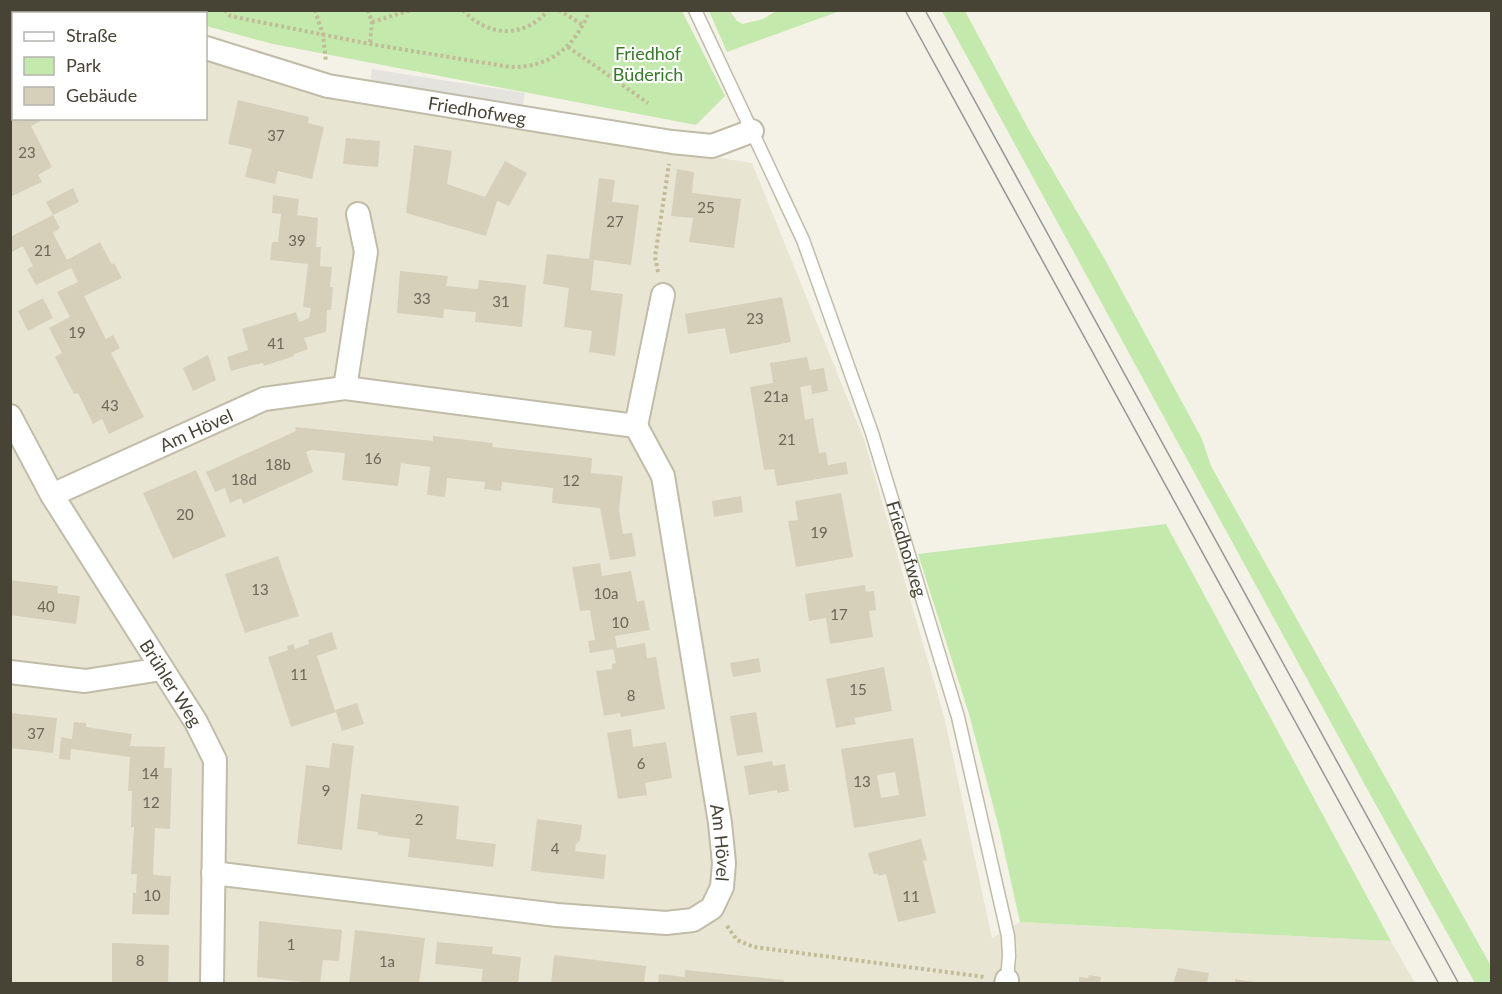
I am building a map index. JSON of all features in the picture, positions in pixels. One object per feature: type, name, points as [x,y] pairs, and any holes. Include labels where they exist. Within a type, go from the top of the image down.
[{"type":"street","name":"Friedhofweg","points":[[207,48],[328,86],[672,142],[712,146],[752,131]]},
{"type":"street","points":[[345,388],[366,252],[358,214]]},
{"type":"street","points":[[636,426],[663,295]]},
{"type":"street","name":"Am Hövel","points":[[52,495],[264,399],[345,388],[636,426],[663,476],[720,823],[724,863],[722,887],[712,908],[693,920],[656,922],[557,915],[213,873]]},
{"type":"street","name":"Brühler Weg","points":[[10,416],[52,495],[196,722],[215,760],[212,984]]},
{"type":"street","points":[[10,672],[85,681],[162,669]]},
{"type":"lane","name":"Friedhofweg","points":[[695,10],[803,240],[872,434],[958,717],[1008,936],[1009,956],[1006,982]]},
{"type":"path","points":[[225,10],[230,16],[323,35],[522,68],[542,64],[568,47],[590,10]]},
{"type":"path","points":[[315,10],[323,35],[328,86]]},
{"type":"path","points":[[368,10],[372,22],[370,44]]},
{"type":"path","points":[[372,22],[411,10]]},
{"type":"path","points":[[463,10],[476,23],[492,31],[509,32],[526,28],[541,20],[548,10]]},
{"type":"path","points":[[559,10],[583,25]]},
{"type":"path","points":[[568,47],[648,103]]},
{"type":"path","points":[[663,295],[655,257],[672,142]]},
{"type":"path","points":[[712,908],[738,940],[754,947],[1006,982]]},
{"type":"shaded area","points":[[61,10],[68,12],[12,12],[12,120],[207,120],[207,56],[325,93],[752,163],[864,439],[945,720],[992,938],[1020,922],[1391,941],[1415,983],[11,983],[10,11]]},
{"type":"shaded area","points":[[372,69],[525,93],[522,112],[369,88]]},
{"type":"green space","name":"Friedhof Büderich","points":[[149,11],[682,11],[725,96],[696,125],[273,44],[207,26],[207,12]]},
{"type":"green space","points":[[709,11],[730,11],[737,21],[743,24],[763,19],[776,11],[840,11],[727,52]]},
{"type":"green space","points":[[942,11],[965,11],[1030,132],[1103,256],[1202,439],[1211,466],[1491,966],[1491,983],[1475,983]]},
{"type":"green space","points":[[1166,524],[1391,941],[1020,922],[999,828],[969,714],[918,554]]},
{"type":"building","points":[[10,78],[12,78],[12,120],[42,120],[31,126],[52,167],[38,175],[42,182],[10,197]]},
{"type":"building","points":[[238,100],[309,117],[308,123],[324,127],[312,179],[278,171],[275,184],[245,177],[252,149],[228,144]]},
{"type":"building","points":[[346,138],[380,141],[378,167],[343,164]]},
{"type":"building","points":[[414,145],[452,151],[447,184],[485,197],[505,161],[527,173],[509,206],[497,201],[486,236],[406,213]]},
{"type":"building","points":[[677,169],[694,172],[692,193],[741,199],[734,248],[689,242],[693,218],[671,216]]},
{"type":"building","points":[[599,178],[615,180],[612,202],[639,205],[631,265],[594,260],[591,290],[623,294],[615,356],[589,352],[592,331],[564,327],[569,288],[543,284],[547,254],[589,259]]},
{"type":"building","points":[[73,188],[79,202],[53,215],[46,202]]},
{"type":"building","points":[[273,195],[299,199],[297,215],[318,218],[316,247],[321,247],[320,266],[332,267],[331,310],[327,310],[326,332],[304,338],[308,349],[294,356],[264,366],[263,363],[231,371],[227,357],[248,350],[242,329],[296,312],[299,322],[309,318],[311,308],[303,307],[308,264],[270,260],[272,242],[278,242],[281,214],[272,213]]},
{"type":"building","points":[[53,215],[60,228],[53,233],[67,260],[100,242],[122,278],[84,296],[106,339],[113,335],[120,348],[111,353],[144,417],[109,434],[102,419],[93,424],[78,393],[74,394],[55,357],[62,353],[49,328],[70,317],[57,292],[78,282],[71,268],[36,285],[27,269],[33,266],[23,246],[10,253],[10,237]]},
{"type":"building","points":[[400,271],[448,276],[446,286],[478,289],[479,280],[526,285],[522,327],[475,322],[476,312],[444,309],[443,318],[397,313]]},
{"type":"building","points":[[782,297],[791,342],[730,354],[725,328],[688,334],[685,314]]},
{"type":"building","points":[[43,298],[53,318],[28,331],[18,311]]},
{"type":"building","points":[[208,355],[216,380],[193,391],[183,368]]},
{"type":"building","points":[[807,357],[810,370],[824,368],[828,391],[812,394],[811,385],[800,387],[805,420],[813,418],[819,453],[826,452],[828,465],[846,462],[848,474],[777,486],[774,469],[764,470],[750,387],[773,383],[770,363]]},
{"type":"building","points":[[295,427],[433,441],[433,436],[493,443],[492,447],[592,458],[591,473],[623,476],[619,510],[623,534],[632,533],[636,556],[610,560],[600,508],[552,503],[553,488],[502,482],[501,491],[484,489],[485,482],[447,478],[445,497],[427,495],[430,467],[401,463],[398,486],[342,480],[345,453],[311,450],[306,452],[313,472],[243,504],[241,498],[230,503],[225,488],[215,492],[206,472],[296,431]]},
{"type":"building","points":[[196,470],[226,536],[173,559],[143,493]]},
{"type":"building","points":[[841,493],[853,557],[796,567],[788,521],[798,520],[795,501]]},
{"type":"building","points":[[741,496],[743,512],[714,517],[712,501]]},
{"type":"building","points":[[278,556],[299,616],[245,633],[225,574]]},
{"type":"building","points":[[600,563],[602,576],[631,571],[637,602],[644,600],[650,630],[615,636],[617,648],[645,643],[647,658],[656,657],[665,709],[621,717],[620,713],[604,716],[596,671],[612,669],[612,664],[616,663],[613,649],[590,653],[588,641],[595,640],[590,610],[580,611],[572,567]]},
{"type":"building","points":[[10,580],[58,586],[57,593],[80,596],[76,624],[10,615]]},
{"type":"building","points":[[865,585],[866,592],[874,591],[876,610],[869,611],[873,637],[830,644],[826,618],[809,621],[805,594]]},
{"type":"building","points":[[332,632],[337,649],[317,656],[335,710],[357,703],[364,724],[342,731],[336,712],[291,727],[268,657],[288,650],[287,646],[293,644],[295,649],[309,644],[308,640]]},
{"type":"building","points":[[759,658],[761,672],[733,677],[730,663]]},
{"type":"building","points":[[884,667],[892,711],[854,718],[856,724],[836,728],[826,679]]},
{"type":"building","points":[[756,712],[763,752],[737,756],[730,716]]},
{"type":"building","points":[[10,713],[57,718],[53,753],[10,748]]},
{"type":"building","points":[[74,722],[86,723],[86,727],[132,734],[130,746],[165,747],[164,768],[172,768],[170,829],[155,828],[153,875],[171,876],[169,915],[132,914],[137,874],[131,874],[134,827],[131,827],[132,791],[128,791],[130,757],[71,749],[70,760],[59,759],[61,737],[72,739]]},
{"type":"building","points":[[631,729],[633,747],[666,742],[672,778],[645,783],[647,795],[618,799],[607,733]]},
{"type":"building","points":[[913,738],[926,816],[854,828],[841,749]],"holes":[[[895,772],[899,795],[881,798],[877,775]]]},
{"type":"building","points":[[332,743],[354,746],[342,850],[297,844],[306,765],[329,768]]},
{"type":"building","points":[[772,761],[773,766],[785,764],[789,791],[777,793],[777,790],[749,795],[744,766]]},
{"type":"building","points":[[361,794],[459,806],[456,839],[496,844],[493,867],[408,857],[410,839],[378,835],[378,832],[357,829]]},
{"type":"building","points":[[537,819],[582,825],[580,840],[576,844],[575,851],[606,855],[604,879],[531,871]]},
{"type":"building","points":[[921,839],[927,860],[923,861],[936,913],[898,922],[886,874],[879,876],[874,874],[868,853]]},
{"type":"building","points":[[259,921],[342,930],[339,961],[323,960],[320,984],[257,977]]},
{"type":"building","points":[[355,930],[425,938],[419,984],[349,984]]},
{"type":"building","points":[[437,942],[493,947],[492,954],[521,957],[518,984],[481,984],[483,969],[435,964]]},
{"type":"building","points":[[112,943],[169,945],[168,984],[112,984]]},
{"type":"building","points":[[554,955],[646,966],[644,984],[551,984]]},
{"type":"building","points":[[1178,968],[1209,973],[1207,984],[1173,984]]},
{"type":"building","points":[[685,970],[784,980],[783,984],[658,984],[659,974],[685,977]]},
{"type":"building","points":[[1089,975],[1101,977],[1100,984],[1079,984],[1079,977],[1088,978]]},
{"type":"building","points":[[1235,979],[1255,982],[1255,984],[1235,984]]},
{"type":"tram line","points":[[905,10],[1439,984]]},
{"type":"tram line","points":[[925,10],[1459,984]]}]
